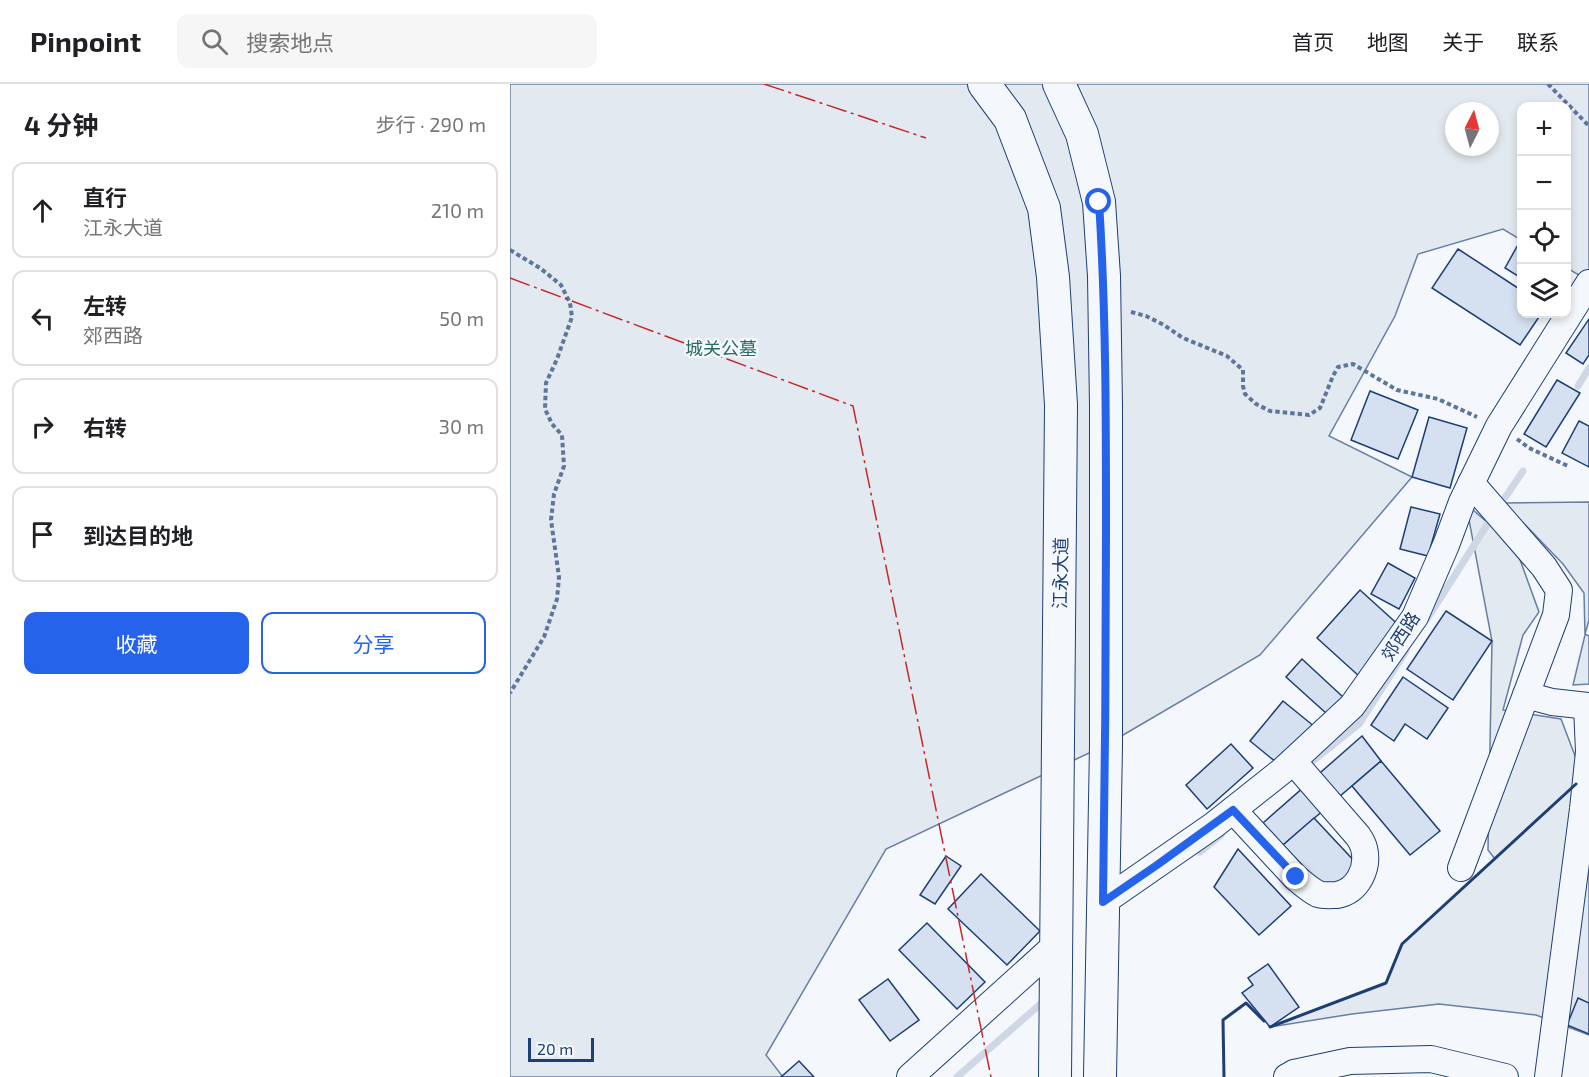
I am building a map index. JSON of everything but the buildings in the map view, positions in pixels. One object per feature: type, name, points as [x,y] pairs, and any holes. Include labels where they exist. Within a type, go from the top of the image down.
[{"type":"main road","name":"江永大道","points":[[984,84],[1010,119],[1044,208],[1053,277],[1061,405],[1055,1077]]},
{"type":"main road","points":[[1059,84],[1082,134],[1099,202],[1104,276],[1106,745],[1100,1077]]},
{"type":"street","name":"郊西路","points":[[1103,902],[1157,865],[1239,816],[1299,767],[1352,706],[1415,617],[1462,502],[1499,426],[1589,283]]},
{"type":"street","points":[[1461,868],[1556,615],[1559,590],[1544,567],[1471,483]]},
{"type":"street","points":[[1526,695],[1552,702],[1588,706],[1586,772],[1548,1077]]},
{"type":"street","points":[[1239,816],[1296,877],[1318,894],[1329,896],[1341,894],[1359,883],[1363,871],[1364,846],[1299,767]]},
{"type":"street","points":[[910,1077],[1056,945]]},
{"type":"street","points":[[1287,1077],[1294,1073],[1350,1061],[1431,1059],[1505,1077]]},
{"type":"path","points":[[1548,84],[1589,126]]},
{"type":"path","points":[[510,250],[540,268],[561,285],[570,303],[572,317],[546,383],[545,409],[552,424],[562,435],[564,466],[554,494],[551,520],[559,577],[557,599],[544,636],[510,693]]},
{"type":"path","points":[[1104,305],[1146,316],[1183,338],[1227,356],[1243,370],[1245,394],[1256,404],[1270,411],[1309,415],[1320,408],[1338,367],[1353,364],[1397,390],[1438,399],[1499,426],[1529,448],[1568,466]]},
{"type":"green space","name":"城关公墓","points":[[510,84],[1589,84],[1589,281],[1571,270],[1571,102],[1517,102],[1517,238],[1503,229],[1418,254],[1395,316],[1329,436],[1412,477],[1260,655],[1106,745],[886,849],[766,1055],[783,1077],[510,1077]]},
{"type":"green space","points":[[1589,502],[1589,620],[1585,634],[1589,636],[1589,684],[1573,685],[1585,635],[1584,593],[1563,564],[1504,503]]},
{"type":"green space","points":[[1466,504],[1515,546],[1539,612],[1523,635],[1503,710],[1561,719],[1585,782],[1589,776],[1589,1035],[1536,1015],[1439,1004],[1352,1014],[1270,1027],[1386,983],[1402,944],[1495,859],[1488,850],[1492,641]]},
{"type":"waterway","points":[[1578,386],[1589,368]]},
{"type":"waterway","points":[[1498,508],[1523,471]]},
{"type":"waterway","points":[[1427,619],[1492,517]]},
{"type":"waterway","points":[[1304,768],[1359,724],[1406,651]]},
{"type":"waterway","points":[[1200,852],[1221,835]]},
{"type":"waterway","points":[[957,1077],[1045,1000]]},
{"type":"wall","points":[[1270,1027],[1386,983],[1402,944],[1576,784]]},
{"type":"wall","points":[[1224,1077],[1223,1020],[1246,1003],[1264,1021]]},
{"type":"power","points":[[764,84],[926,138]]},
{"type":"power","points":[[510,278],[853,406],[991,1077]]},
{"type":"route","points":[[1099,202],[1104,276],[1106,405],[1106,745],[1103,902],[1233,810],[1296,877]]}]
